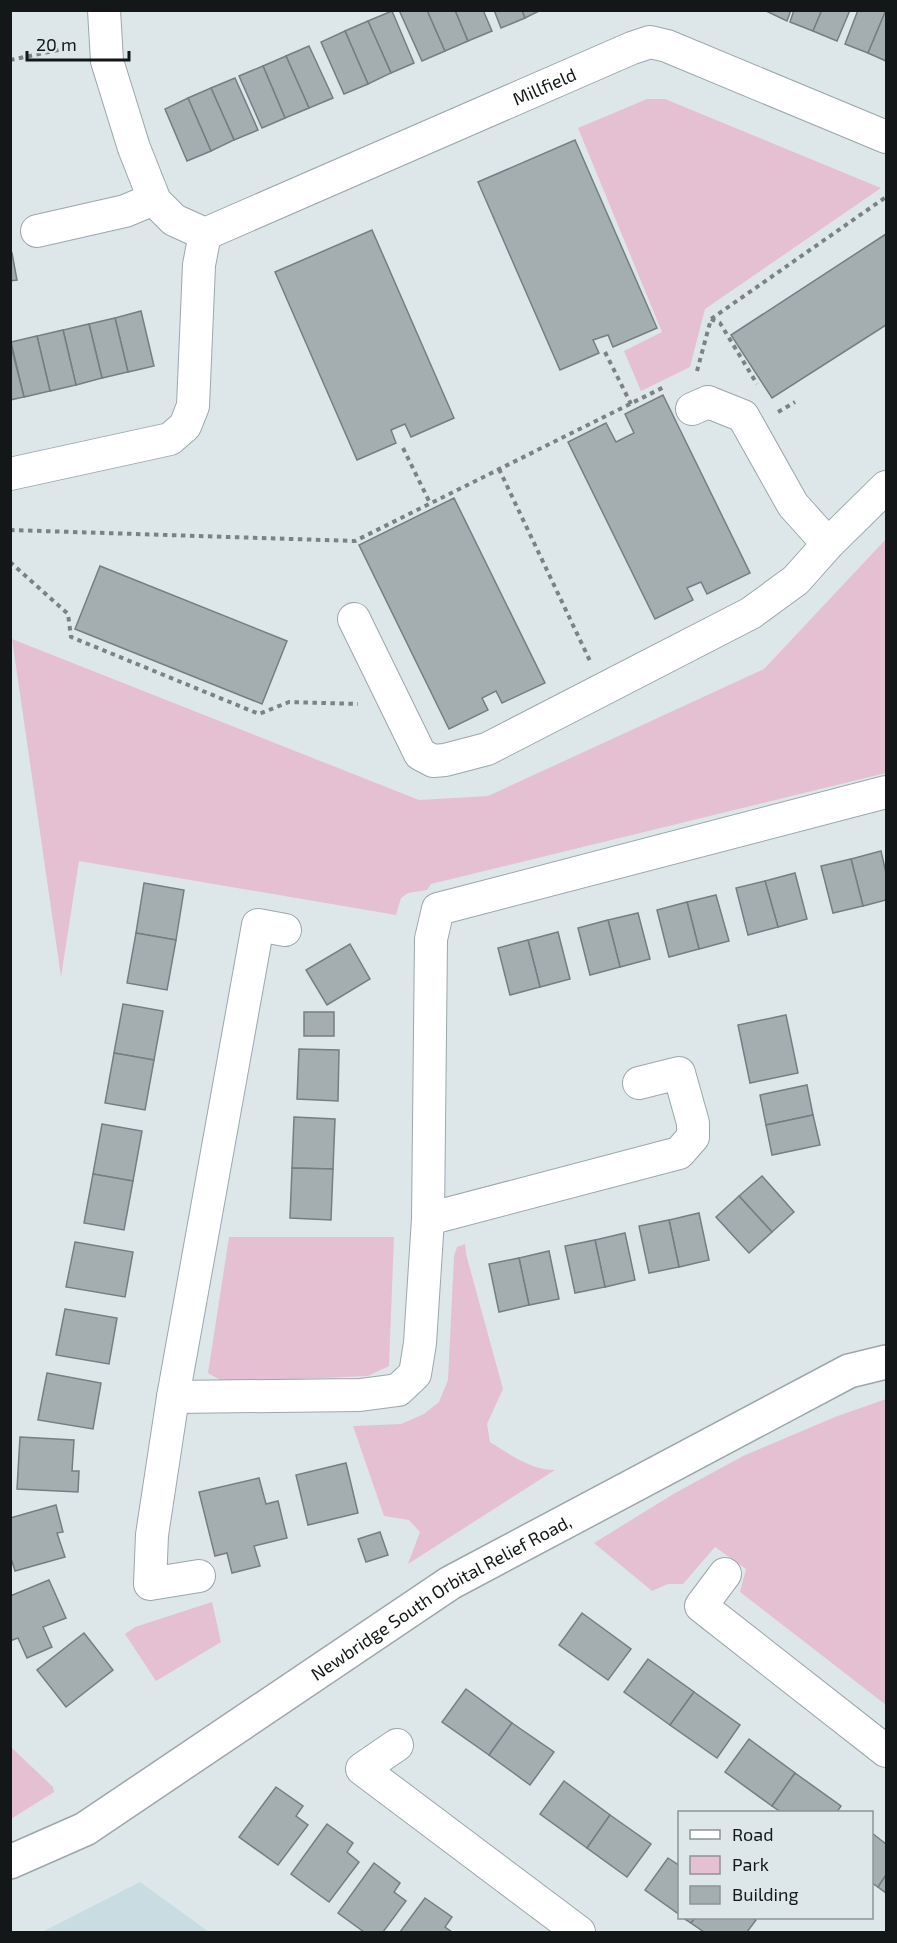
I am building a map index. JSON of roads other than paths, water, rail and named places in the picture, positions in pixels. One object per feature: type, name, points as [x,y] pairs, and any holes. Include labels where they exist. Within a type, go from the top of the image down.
[{"type":"street","points":[[10,474],[170,439],[185,426],[193,406],[199,265],[205,234],[174,220],[154,199],[134,148],[107,61],[105,25]]},
{"type":"street","name":"Millfield","points":[[205,234],[650,42],[667,46],[886,137]]},
{"type":"street","points":[[37,231],[125,211],[154,199]]},
{"type":"street","points":[[692,409],[708,402],[743,416],[793,505],[828,544]]},
{"type":"street","points":[[354,619],[420,754],[433,761],[445,760],[487,749],[751,613],[796,580],[828,544],[886,487]]},
{"type":"street","points":[[173,1397],[360,1395],[398,1390],[415,1374],[420,1344],[428,1219],[431,939],[438,909],[886,792]]},
{"type":"street","points":[[199,1576],[150,1584],[152,1536],[173,1397],[258,925],[285,930]]},
{"type":"street","points":[[428,1219],[679,1153],[693,1137],[693,1122],[679,1072],[639,1083]]},
{"type":"street","name":"Newbridge South Orbital Relief Road,","points":[[10,1862],[85,1829],[450,1583],[849,1371],[886,1362]]},
{"type":"street","points":[[725,1574],[701,1606],[886,1751]]},
{"type":"street","points":[[397,1744],[362,1769],[579,1932]]}]
